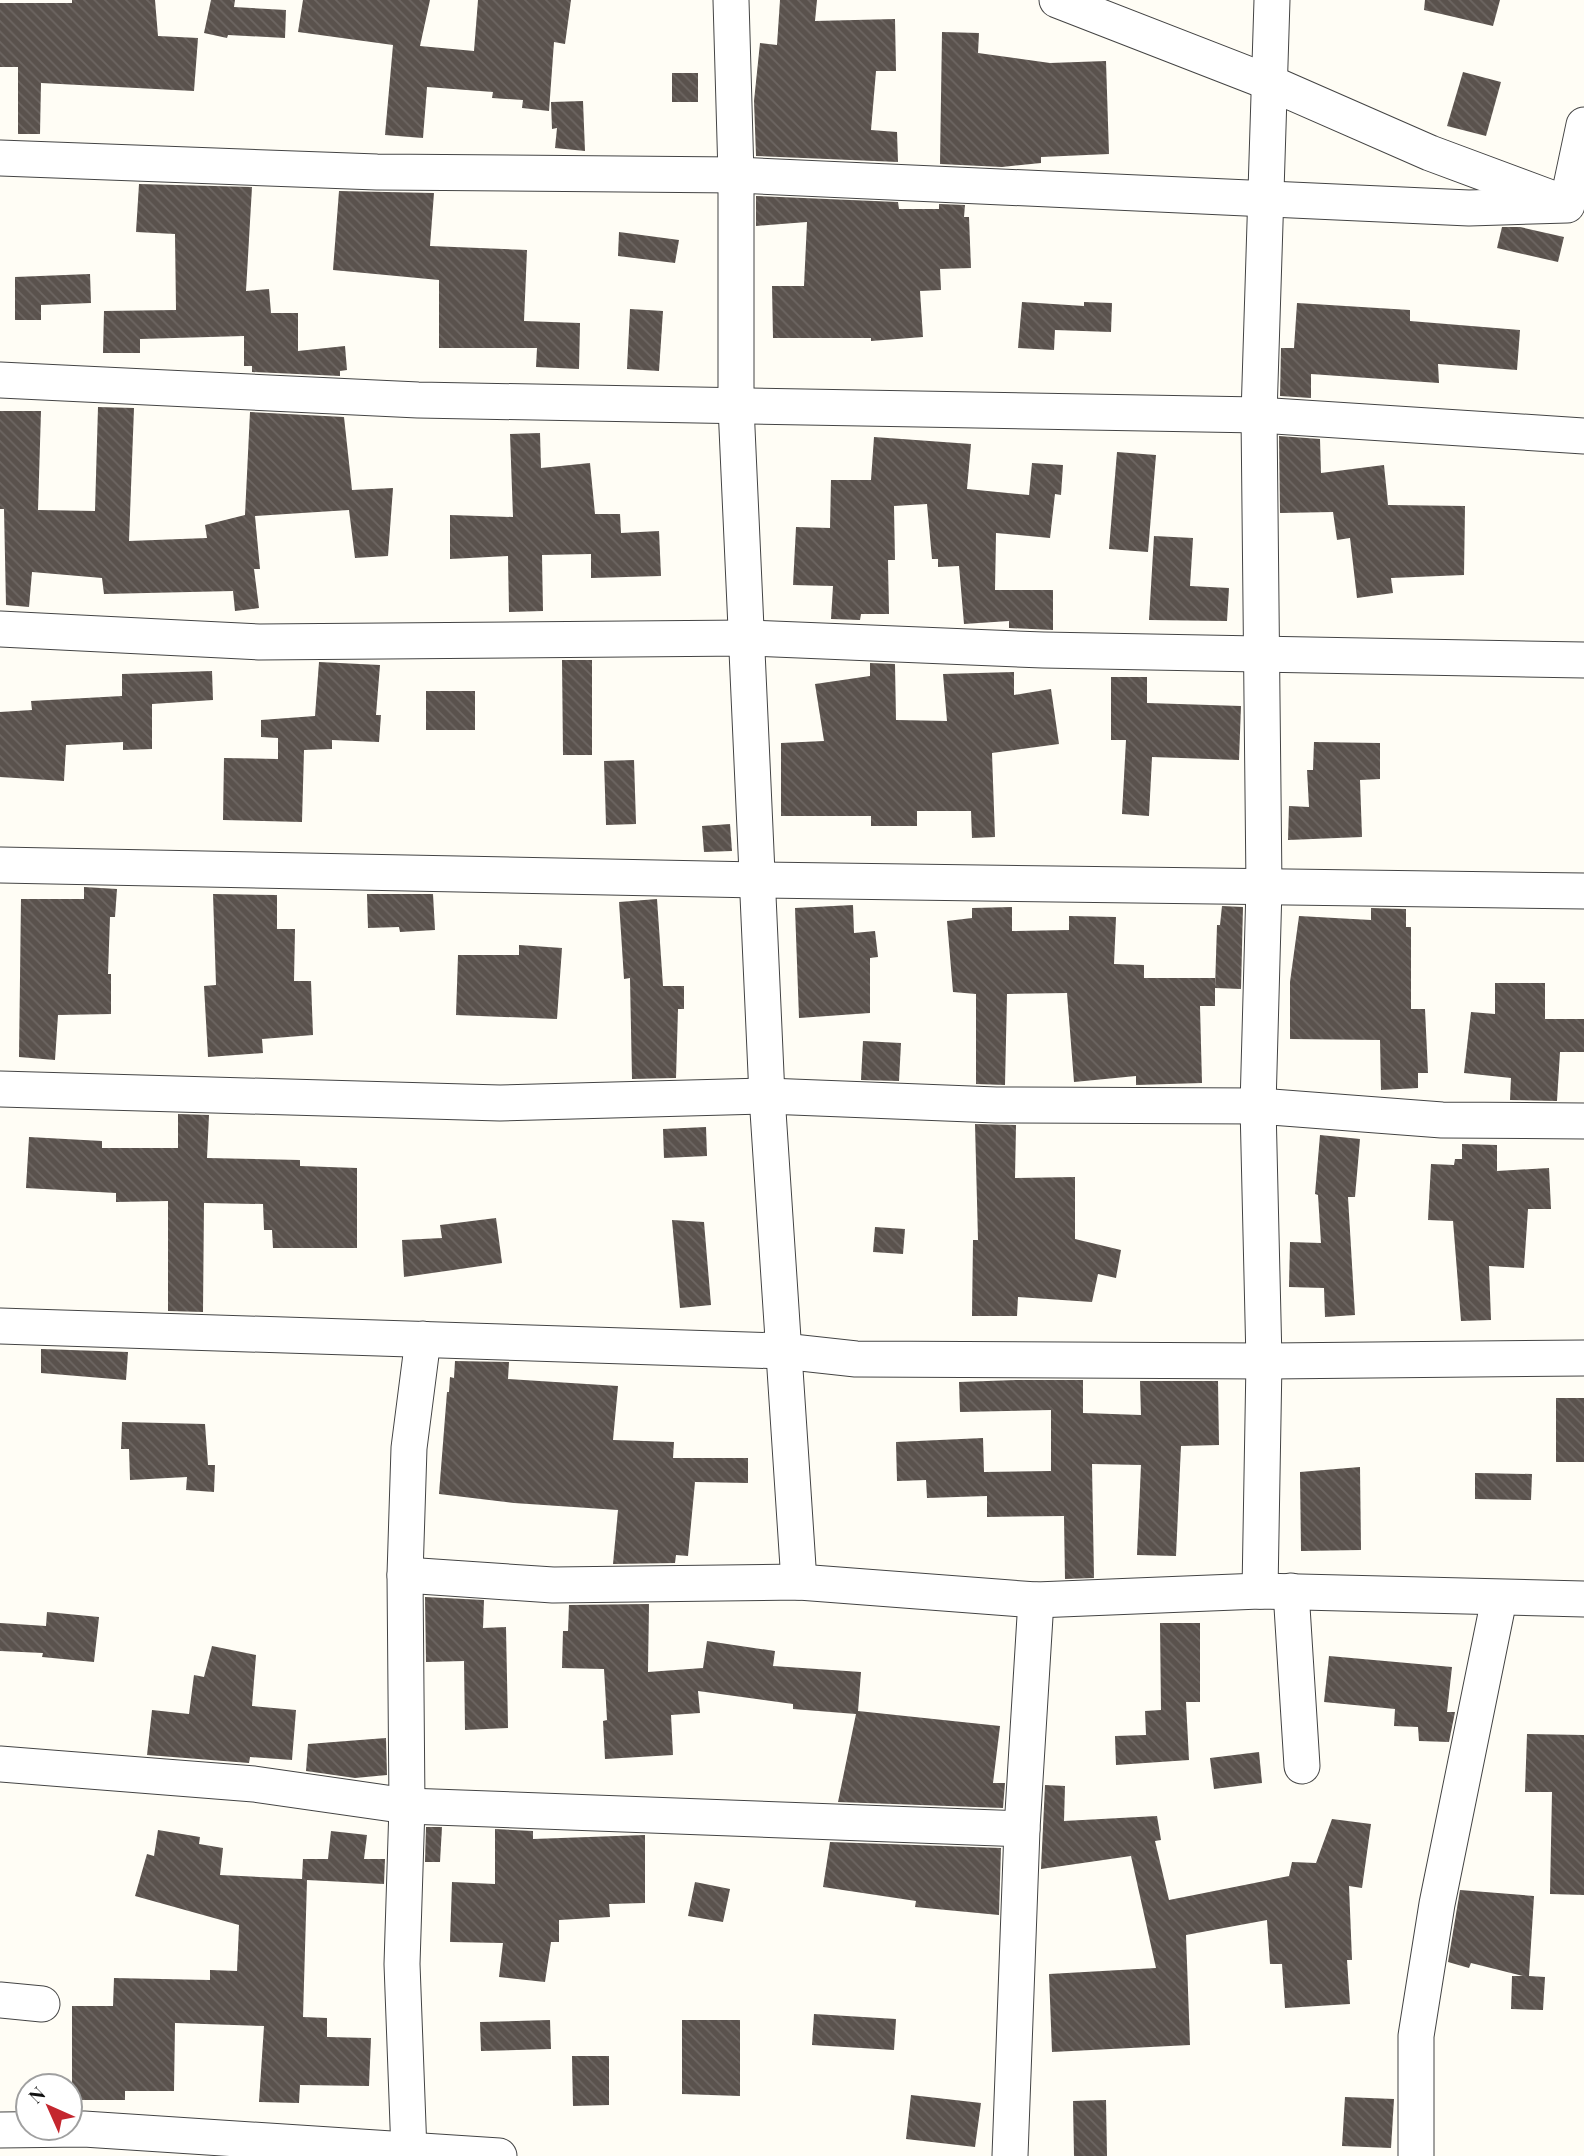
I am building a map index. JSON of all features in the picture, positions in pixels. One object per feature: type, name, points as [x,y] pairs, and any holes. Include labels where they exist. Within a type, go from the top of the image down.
[{"type":"street","points":[[731,0],[736,175],[736,405],[767,1096],[799,1582]]},
{"type":"street","points":[[1057,0],[1268,82],[1430,153],[1576,208]]},
{"type":"street","points":[[1272,0],[1259,415],[1264,887],[1258,1106],[1264,1361],[1275,1591],[1302,1766]]},
{"type":"street","points":[[1576,208],[1584,125]]},
{"type":"street","points":[[0,158],[377,172],[736,175],[1265,200],[1469,208],[1576,208]]},
{"type":"street","points":[[0,380],[418,400],[1259,415],[1584,436]]},
{"type":"street","points":[[0,629],[260,642],[747,638],[1043,650],[1584,660]]},
{"type":"street","points":[[0,864],[758,880],[1584,891]]},
{"type":"street","points":[[0,1089],[500,1103],[767,1096],[996,1105],[1258,1106],[1442,1120],[1584,1121]]},
{"type":"street","points":[[0,1326],[782,1351],[856,1359],[1264,1361],[1584,1357]]},
{"type":"street","points":[[409,2152],[402,1964],[407,1806],[404,1575],[409,1448],[423,1339]]},
{"type":"street","points":[[404,1575],[553,1585],[799,1582],[1036,1600],[1275,1591],[1499,1599],[1584,1599]]},
{"type":"street","points":[[1416,2156],[1416,2036],[1437,1904],[1499,1599]]},
{"type":"street","points":[[1010,2156],[1022,1829],[1036,1600]]},
{"type":"street","points":[[0,1764],[254,1784],[407,1806],[1022,1829]]},
{"type":"street","points":[[0,2000],[42,2004]]},
{"type":"street","points":[[0,2130],[50,2143],[84,2129],[274,2149],[499,2156]]},
{"type":"building","points":[[72,0],[155,0],[158,36],[198,38],[194,91],[41,83],[40,134],[18,134],[18,67],[0,67],[0,3],[72,3]]},
{"type":"building","points":[[211,0],[235,0],[234,7],[286,10],[285,38],[228,35],[227,38],[204,33]]},
{"type":"building","points":[[303,0],[430,0],[420,46],[474,51],[478,0],[571,0],[565,44],[554,42],[549,111],[522,108],[523,100],[492,98],[493,92],[427,87],[423,138],[385,135],[393,45],[298,32]]},
{"type":"building","points":[[780,0],[817,0],[815,21],[895,19],[896,71],[876,71],[871,130],[897,132],[898,162],[756,156],[754,101],[760,43],[777,45]]},
{"type":"building","points":[[1425,0],[1500,0],[1493,26],[1424,10]]},
{"type":"building","points":[[942,32],[979,33],[978,53],[1050,63],[1106,61],[1109,154],[1041,157],[1041,163],[1002,167],[940,164]]},
{"type":"building","points":[[1463,72],[1501,82],[1486,136],[1447,126]]},
{"type":"building","points":[[672,73],[698,73],[698,102],[672,102]]},
{"type":"building","points":[[583,101],[585,151],[555,148],[557,128],[552,129],[551,102]]},
{"type":"building","points":[[139,184],[252,187],[246,291],[269,289],[271,313],[298,313],[298,351],[345,346],[347,370],[340,371],[340,376],[252,372],[252,366],[244,366],[244,336],[140,339],[140,353],[103,353],[104,311],[176,310],[175,234],[136,232]]},
{"type":"building","points":[[339,191],[434,193],[430,246],[527,250],[524,321],[580,323],[579,369],[536,367],[537,348],[439,348],[439,280],[333,270]]},
{"type":"building","points":[[756,196],[898,202],[899,209],[939,209],[939,204],[965,205],[964,217],[969,217],[971,268],[940,269],[941,290],[920,291],[923,337],[871,341],[871,338],[773,338],[772,286],[804,286],[807,222],[756,226]]},
{"type":"building","points":[[1502,227],[1520,227],[1564,237],[1558,262],[1497,248]]},
{"type":"building","points":[[619,232],[679,240],[675,263],[618,256]]},
{"type":"building","points":[[90,274],[91,303],[41,305],[41,320],[15,320],[15,277]]},
{"type":"building","points":[[1022,302],[1084,306],[1084,302],[1112,303],[1111,332],[1055,330],[1054,350],[1018,348]]},
{"type":"building","points":[[1297,303],[1410,310],[1410,321],[1520,330],[1517,370],[1438,364],[1439,383],[1311,374],[1311,398],[1280,396],[1281,348],[1294,348]]},
{"type":"building","points":[[630,309],[663,311],[659,371],[627,369]]},
{"type":"building","points":[[98,407],[134,408],[129,541],[207,538],[205,525],[245,515],[250,412],[344,417],[352,490],[393,488],[388,556],[355,558],[349,510],[255,516],[260,569],[254,569],[259,608],[235,611],[233,591],[104,594],[102,578],[32,572],[29,607],[6,605],[4,509],[0,509],[0,411],[41,411],[38,510],[95,511]]},
{"type":"building","points":[[540,433],[541,468],[590,463],[595,514],[620,514],[621,533],[659,531],[661,576],[591,578],[591,554],[542,555],[543,611],[509,612],[508,556],[450,559],[450,515],[513,517],[510,434]]},
{"type":"building","points":[[1279,436],[1320,439],[1321,473],[1384,465],[1388,505],[1465,506],[1464,575],[1391,578],[1393,593],[1357,598],[1350,538],[1337,540],[1333,512],[1280,513]]},
{"type":"building","points":[[874,437],[971,444],[967,489],[1029,495],[1032,463],[1063,465],[1061,495],[1055,494],[1050,538],[996,533],[995,590],[1053,590],[1053,630],[1009,628],[1009,621],[964,624],[959,566],[938,567],[938,559],[932,559],[927,504],[894,506],[895,560],[888,560],[889,614],[861,614],[860,620],[831,619],[833,586],[793,585],[796,527],[830,528],[831,480],[871,480]]},
{"type":"building","points":[[1117,452],[1156,455],[1148,552],[1109,549]]},
{"type":"building","points":[[1154,536],[1193,538],[1190,586],[1229,588],[1227,621],[1149,620]]},
{"type":"building","points":[[562,660],[592,660],[592,755],[563,755]]},
{"type":"building","points":[[319,662],[380,665],[376,715],[381,715],[379,742],[332,740],[332,749],[304,750],[302,822],[223,820],[224,758],[278,759],[278,738],[261,737],[261,720],[315,716]]},
{"type":"building","points":[[870,663],[895,664],[896,720],[947,721],[943,674],[1014,672],[1014,695],[1051,689],[1059,744],[992,753],[995,837],[972,838],[971,811],[917,811],[917,826],[871,826],[871,816],[781,816],[781,743],[824,741],[815,684],[870,676]]},
{"type":"building","points":[[212,671],[213,700],[152,704],[152,749],[123,750],[123,742],[66,745],[64,781],[0,777],[0,712],[32,710],[31,701],[122,696],[122,674]]},
{"type":"building","points":[[1111,677],[1147,677],[1147,703],[1241,706],[1239,760],[1152,757],[1149,816],[1122,814],[1126,740],[1111,740]]},
{"type":"building","points":[[426,691],[475,691],[475,730],[426,730]]},
{"type":"building","points":[[1314,742],[1380,743],[1380,779],[1360,780],[1362,837],[1288,840],[1289,806],[1309,807],[1307,770],[1313,770]]},
{"type":"building","points":[[634,760],[636,824],[606,825],[604,761]]},
{"type":"building","points":[[730,824],[732,851],[704,852],[702,826]]},
{"type":"building","points":[[84,887],[117,889],[115,917],[110,917],[108,974],[111,974],[111,1014],[58,1015],[55,1060],[19,1057],[21,899],[84,899]]},
{"type":"building","points":[[213,894],[277,895],[277,929],[295,929],[294,981],[311,981],[313,1035],[262,1039],[263,1053],[208,1057],[204,986],[216,985]]},
{"type":"building","points":[[367,894],[433,894],[435,930],[400,932],[399,927],[368,928]]},
{"type":"building","points":[[657,899],[663,986],[684,986],[684,1009],[678,1009],[676,1078],[632,1079],[630,978],[624,979],[619,902]]},
{"type":"building","points":[[853,905],[854,933],[875,931],[878,957],[870,958],[870,1013],[799,1018],[795,908]]},
{"type":"building","points":[[1222,906],[1243,907],[1241,989],[1215,988],[1217,925],[1220,925]]},
{"type":"building","points":[[1012,907],[1012,931],[1069,930],[1069,916],[1116,917],[1114,964],[1144,965],[1144,978],[1215,978],[1215,1006],[1200,1006],[1202,1083],[1136,1085],[1136,1076],[1074,1082],[1067,993],[1007,994],[1005,1085],[976,1084],[976,994],[953,992],[947,921],[972,918],[972,908]]},
{"type":"building","points":[[1371,908],[1406,909],[1406,927],[1411,927],[1411,1009],[1425,1009],[1428,1073],[1418,1073],[1418,1088],[1381,1090],[1380,1040],[1290,1039],[1290,982],[1299,916],[1371,920]]},
{"type":"building","points":[[519,945],[562,948],[557,1019],[456,1015],[458,955],[519,955]]},
{"type":"building","points":[[1495,983],[1545,983],[1545,1019],[1584,1019],[1584,1052],[1560,1052],[1557,1101],[1510,1100],[1511,1078],[1464,1073],[1471,1012],[1495,1014]]},
{"type":"building","points":[[863,1041],[901,1043],[899,1081],[861,1080]]},
{"type":"building","points":[[178,1114],[209,1115],[207,1158],[300,1160],[300,1166],[357,1168],[357,1248],[273,1248],[272,1230],[264,1230],[263,1204],[204,1203],[203,1312],[168,1311],[168,1201],[116,1202],[116,1193],[26,1188],[29,1137],[102,1141],[102,1148],[178,1148]]},
{"type":"building","points":[[975,1124],[1016,1125],[1015,1178],[1075,1177],[1075,1239],[1121,1250],[1116,1278],[1098,1274],[1092,1302],[1018,1297],[1017,1316],[972,1316],[973,1240],[978,1240]]},
{"type":"building","points":[[706,1127],[707,1156],[664,1158],[663,1129]]},
{"type":"building","points":[[1320,1135],[1360,1139],[1355,1197],[1348,1197],[1355,1315],[1325,1317],[1324,1288],[1289,1287],[1290,1242],[1321,1243],[1318,1195],[1315,1194]]},
{"type":"building","points":[[1462,1144],[1497,1145],[1497,1171],[1549,1168],[1551,1209],[1528,1209],[1524,1268],[1489,1266],[1491,1320],[1461,1321],[1453,1221],[1428,1220],[1431,1164],[1454,1165],[1455,1159],[1462,1159]]},
{"type":"building","points":[[496,1218],[502,1263],[404,1277],[402,1240],[442,1238],[440,1225]]},
{"type":"building","points":[[672,1220],[704,1222],[711,1305],[680,1308]]},
{"type":"building","points":[[875,1227],[905,1229],[903,1254],[873,1252]]},
{"type":"building","points":[[41,1349],[128,1352],[126,1380],[41,1373]]},
{"type":"building","points":[[455,1361],[509,1362],[508,1379],[618,1386],[613,1440],[674,1442],[673,1458],[748,1458],[748,1483],[695,1482],[688,1556],[676,1555],[675,1563],[613,1564],[618,1510],[514,1503],[439,1494],[447,1392],[450,1377],[454,1378]]},
{"type":"building","points":[[1083,1380],[1083,1413],[1141,1415],[1140,1381],[1218,1381],[1219,1445],[1181,1446],[1176,1556],[1137,1555],[1141,1465],[1092,1464],[1094,1578],[1065,1579],[1064,1516],[987,1517],[987,1496],[927,1498],[926,1480],[897,1481],[896,1442],[983,1438],[984,1472],[1051,1471],[1051,1410],[960,1412],[959,1382]]},
{"type":"building","points":[[1556,1398],[1584,1398],[1584,1462],[1556,1462]]},
{"type":"building","points":[[122,1422],[205,1424],[208,1465],[215,1465],[214,1492],[186,1490],[187,1477],[130,1480],[129,1449],[121,1449]]},
{"type":"building","points":[[1360,1467],[1361,1550],[1301,1551],[1300,1472]]},
{"type":"building","points":[[1475,1473],[1532,1474],[1531,1500],[1475,1499]]},
{"type":"building","points":[[425,1597],[484,1600],[483,1628],[506,1627],[508,1728],[465,1730],[464,1661],[426,1662]]},
{"type":"building","points":[[649,1604],[648,1672],[703,1668],[707,1641],[775,1651],[773,1666],[861,1672],[858,1711],[1000,1726],[993,1783],[1005,1783],[1003,1808],[838,1802],[856,1714],[793,1709],[793,1704],[698,1691],[700,1713],[671,1715],[673,1755],[605,1759],[603,1721],[607,1720],[604,1669],[562,1668],[563,1631],[568,1631],[569,1605]]},
{"type":"building","points":[[47,1612],[99,1617],[94,1662],[42,1657],[43,1653],[0,1651],[0,1623],[46,1626]]},
{"type":"building","points":[[1160,1623],[1200,1623],[1200,1702],[1186,1702],[1189,1760],[1116,1765],[1115,1736],[1146,1735],[1145,1711],[1161,1710]]},
{"type":"building","points":[[212,1646],[256,1655],[252,1706],[296,1710],[292,1760],[250,1757],[249,1763],[147,1755],[152,1710],[189,1714],[194,1675],[204,1677]]},
{"type":"building","points":[[1329,1656],[1452,1667],[1447,1712],[1455,1712],[1449,1742],[1419,1741],[1418,1727],[1394,1726],[1395,1709],[1324,1702]]},
{"type":"building","points":[[1527,1734],[1584,1735],[1584,1895],[1550,1894],[1552,1792],[1525,1792]]},
{"type":"building","points":[[386,1738],[387,1775],[355,1778],[306,1771],[308,1744]]},
{"type":"building","points":[[1259,1752],[1262,1783],[1214,1789],[1210,1758]]},
{"type":"building","points":[[1045,1785],[1065,1786],[1064,1821],[1157,1816],[1161,1840],[1155,1841],[1169,1900],[1289,1876],[1292,1862],[1316,1863],[1332,1819],[1371,1824],[1362,1888],[1349,1886],[1352,1960],[1347,1960],[1350,2004],[1285,2008],[1282,1964],[1270,1964],[1267,1920],[1186,1935],[1190,2045],[1052,2052],[1049,1974],[1156,1968],[1131,1856],[1041,1869]]},
{"type":"building","points":[[426,1827],[442,1827],[440,1862],[425,1862]]},
{"type":"building","points":[[495,1829],[533,1831],[533,1839],[645,1835],[645,1903],[609,1904],[610,1917],[559,1920],[559,1942],[551,1942],[545,1982],[499,1977],[503,1943],[450,1942],[452,1882],[495,1884]]},
{"type":"building","points":[[158,1830],[200,1837],[199,1844],[223,1848],[220,1875],[302,1879],[303,1859],[328,1859],[331,1831],[367,1835],[364,1859],[385,1859],[384,1884],[307,1880],[303,2017],[327,2018],[327,2037],[371,2038],[369,2086],[300,2085],[299,2103],[259,2102],[264,2026],[175,2023],[174,2091],[125,2091],[125,2100],[84,2100],[84,2072],[72,2072],[72,2006],[113,2006],[114,1978],[210,1980],[210,1970],[237,1971],[239,1925],[135,1896],[147,1854],[154,1856]]},
{"type":"building","points":[[830,1842],[1001,1848],[999,1915],[915,1907],[916,1901],[823,1887]]},
{"type":"building","points":[[695,1882],[730,1889],[723,1922],[688,1916]]},
{"type":"building","points":[[1460,1890],[1534,1896],[1529,1976],[1545,1977],[1543,2010],[1511,2009],[1512,1976],[1523,1976],[1471,1963],[1469,1968],[1448,1962]]},
{"type":"building","points":[[814,2014],[896,2019],[894,2050],[812,2045]]},
{"type":"building","points":[[550,2020],[551,2049],[481,2051],[480,2022]]},
{"type":"building","points":[[682,2020],[740,2020],[740,2096],[682,2094]]},
{"type":"building","points":[[572,2056],[609,2056],[609,2105],[573,2106]]},
{"type":"building","points":[[911,2095],[981,2103],[975,2147],[906,2139]]},
{"type":"building","points":[[1345,2097],[1394,2099],[1391,2148],[1342,2146]]},
{"type":"building","points":[[1106,2100],[1107,2156],[1074,2156],[1073,2101]]}]
